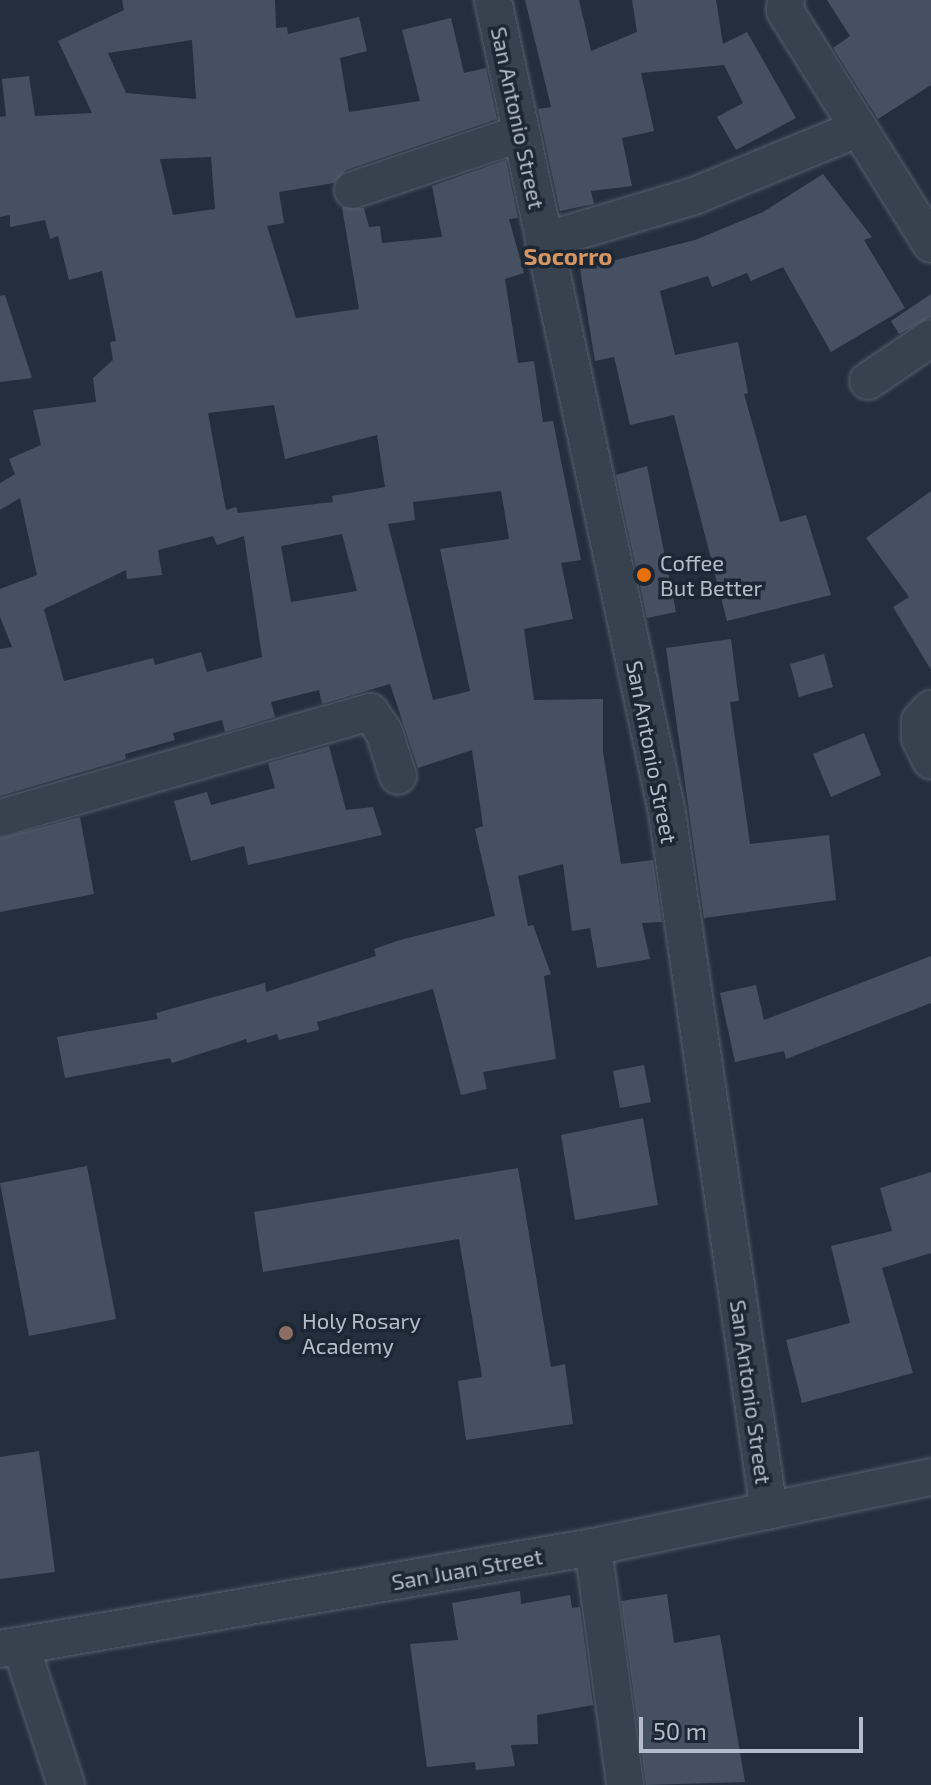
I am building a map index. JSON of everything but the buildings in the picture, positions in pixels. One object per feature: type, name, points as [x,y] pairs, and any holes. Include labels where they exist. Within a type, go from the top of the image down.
[{"type":"street","name":"San Antonio Street","points":[[493,0],[518,134],[544,241],[667,812],[769,1511]]},
{"type":"street","points":[[786,0],[785,11],[931,244]]},
{"type":"street","points":[[544,241],[694,196],[859,128]]},
{"type":"street","points":[[353,190],[518,134]]},
{"type":"street","points":[[868,381],[931,338]]},
{"type":"street","points":[[931,709],[920,721],[920,738],[931,761]]},
{"type":"street","points":[[0,818],[370,712],[384,732],[398,776]]},
{"type":"street","name":"San Juan Street","points":[[10,1648],[593,1547],[931,1477]]},
{"type":"street","points":[[593,1547],[625,1785]]},
{"type":"street","points":[[10,1648],[66,1785]]},
{"type":"place","name":"Coffee But Better","points":[[644,575]]},
{"type":"place","name":"Holy Rosary Academy","points":[[286,1333]]},
{"type":"district","name":"Socorro","points":[[568,256]]}]
